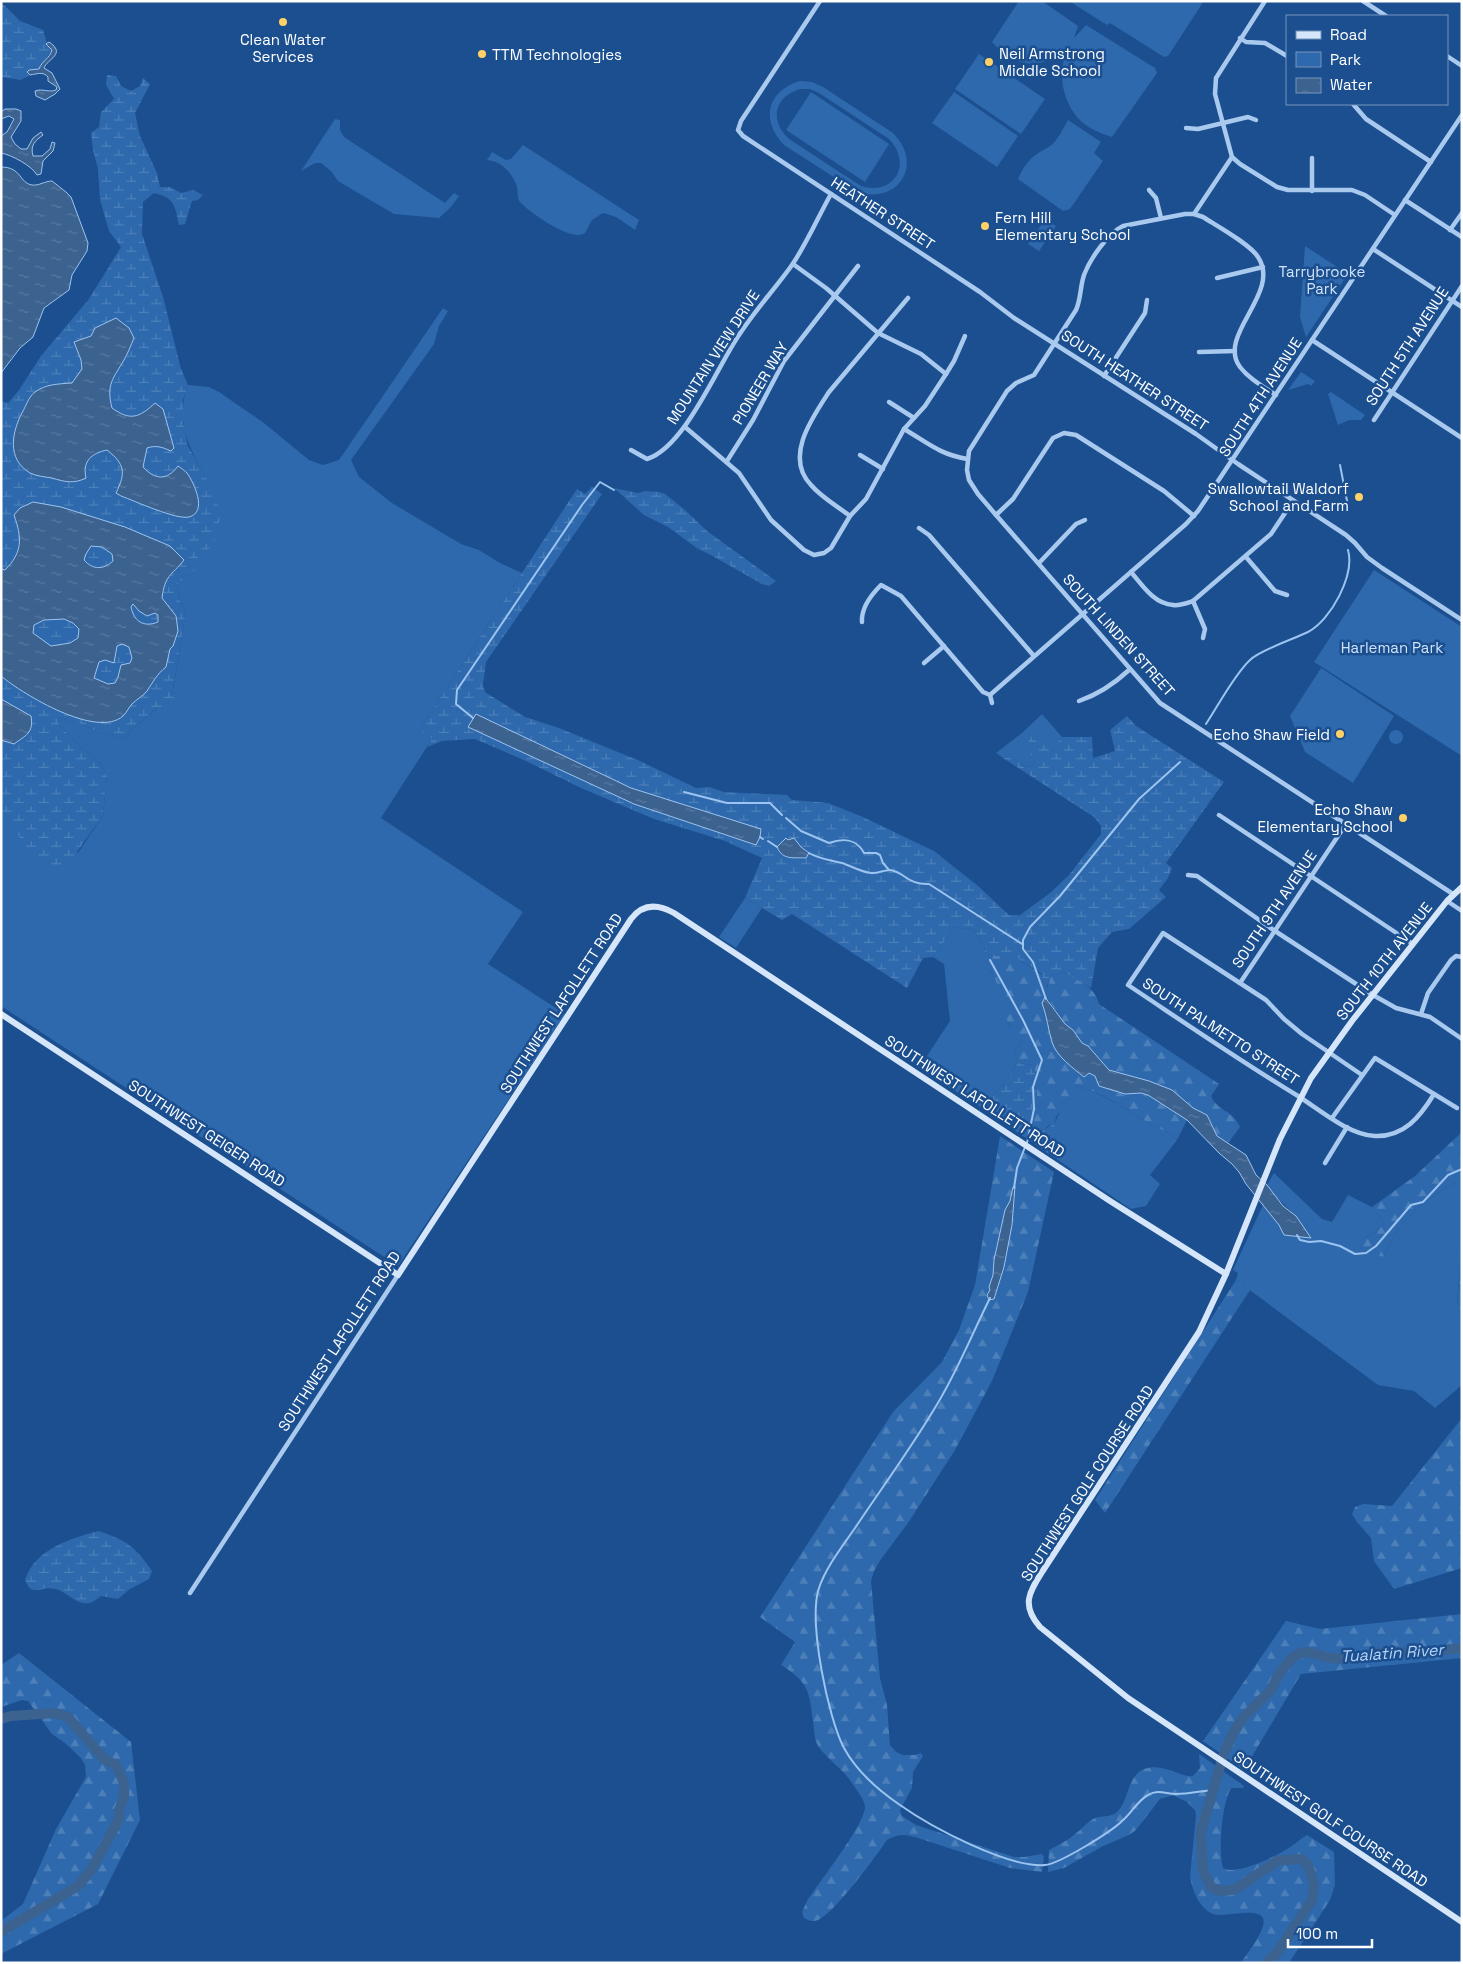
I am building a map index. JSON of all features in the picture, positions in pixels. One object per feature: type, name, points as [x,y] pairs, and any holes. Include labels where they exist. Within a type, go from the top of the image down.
[{"type":"street","name":"HEATHER STREET","points":[[820,1],[741,121],[738,130],[750,141],[980,292],[1014,318]]},
{"type":"street","points":[[1265,1],[1216,78],[1215,94],[1232,157],[1277,187],[1288,190],[1312,191],[1352,190],[1365,195],[1395,215]]},
{"type":"street","points":[[1363,1],[1384,15]]},
{"type":"street","points":[[1240,38],[1246,42],[1265,43],[1286,55]]},
{"type":"street","points":[[1448,57],[1462,66]]},
{"type":"street","points":[[1354,105],[1366,119],[1431,162]]},
{"type":"street","name":"SOUTH 4TH AVENUE","points":[[990,695],[1194,516],[1210,496],[1462,115]]},
{"type":"street","points":[[1186,128],[1198,129],[1248,117],[1256,120]]},
{"type":"street","points":[[1194,214],[1232,157]]},
{"type":"street","points":[[1312,158],[1312,191]]},
{"type":"street","points":[[1149,190],[1156,198],[1161,218]]},
{"type":"street","name":"MOUNTAIN VIEW DRIVE","points":[[631,450],[647,458],[653,457],[664,449],[684,426],[738,335],[793,264],[831,194]]},
{"type":"street","points":[[1405,200],[1462,237]]},
{"type":"street","points":[[1450,230],[1462,213]]},
{"type":"street","points":[[904,429],[931,448],[948,456],[967,459],[973,443],[1007,391],[1016,383],[1034,375],[1076,310],[1081,298],[1084,276],[1108,237],[1123,226],[1185,214],[1203,217],[1250,249],[1258,257],[1263,268],[1264,280],[1237,339],[1234,351],[1239,365],[1247,375],[1276,395]]},
{"type":"street","points":[[1373,249],[1462,307]]},
{"type":"street","points":[[793,264],[836,296],[878,333],[921,354],[946,374]]},
{"type":"street","name":"PIONEER WAY","points":[[727,461],[753,420],[784,361],[858,266]]},
{"type":"street","points":[[1217,278],[1263,268]]},
{"type":"street","name":"SOUTH 5TH AVENUE","points":[[1374,420],[1462,286]]},
{"type":"street","points":[[850,516],[811,486],[800,467],[800,449],[819,408],[829,392],[908,298]]},
{"type":"street","points":[[1104,376],[1145,313],[1147,300]]},
{"type":"street","name":"SOUTH HEATHER STREET","points":[[1014,318],[1055,343],[1346,535],[1355,542],[1367,557],[1382,568],[1462,620]]},
{"type":"street","points":[[684,426],[710,450],[727,461],[748,484],[771,520],[804,550],[814,555],[824,553],[831,548],[850,516],[866,499],[884,469],[904,429],[935,392],[954,361],[965,336]]},
{"type":"street","points":[[1312,340],[1462,438]]},
{"type":"street","points":[[1199,352],[1234,351]]},
{"type":"street","points":[[890,402],[914,418]]},
{"type":"street","points":[[996,515],[1013,499],[1053,438],[1064,433],[1076,435],[1140,475],[1177,500],[1194,516]]},
{"type":"street","points":[[860,455],[884,469]]},
{"type":"street","name":"SOUTH LINDEN STREET","points":[[967,459],[970,480],[978,494],[1153,696],[1167,708],[1453,894]]},
{"type":"street","points":[[1131,572],[1153,597],[1161,602],[1174,606],[1192,601],[1271,534],[1293,501]]},
{"type":"street","points":[[1039,563],[1076,524],[1085,520]]},
{"type":"street","points":[[919,528],[929,535],[1034,656]]},
{"type":"street","points":[[1246,557],[1275,591],[1286,595]]},
{"type":"street","points":[[862,622],[862,613],[876,590],[881,586],[901,596],[983,692],[990,695],[992,703]]},
{"type":"street","points":[[1192,601],[1205,629],[1203,638]]},
{"type":"street","points":[[924,663],[944,646]]},
{"type":"street","points":[[1079,702],[1115,684],[1129,670]]},
{"type":"street","points":[[1219,816],[1413,944]]},
{"type":"street","name":"SOUTH 9TH AVENUE","points":[[1240,983],[1346,824]]},
{"type":"street","points":[[1188,875],[1197,876],[1373,995],[1396,1008],[1430,1017],[1462,1039]]},
{"type":"street","name":"SOUTH 10TH AVENUE","points":[[1328,1052],[1447,901],[1462,886]]},
{"type":"street","points":[[1447,901],[1462,912]]},
{"type":"street","name":"SOUTHWEST LAFOLLETT ROAD","points":[[190,1593],[631,919],[638,911],[648,906],[660,906],[674,913],[1173,1242],[1226,1274]]},
{"type":"street","name":"SOUTH PALMETTO STREET","points":[[1240,983],[1163,933],[1128,985],[1332,1118],[1347,1127],[1372,1136],[1386,1136],[1400,1131],[1419,1117],[1434,1094]]},
{"type":"street","points":[[1421,1014],[1428,993],[1451,960],[1455,956],[1462,957]]},
{"type":"street","points":[[1240,983],[1266,1000],[1284,1019],[1362,1075]]},
{"type":"street","name":"SOUTHWEST GEIGER ROAD","points":[[1,1014],[398,1275]]},
{"type":"street","name":"SOUTHWEST GOLF COURSE ROAD","points":[[1328,1052],[1300,1098],[1273,1158],[1226,1274],[1199,1332],[1030,1593],[1029,1610],[1040,1627],[1128,1698],[1462,1922]]},
{"type":"street","points":[[1332,1118],[1375,1058],[1457,1108]]},
{"type":"street","points":[[1324,1163],[1347,1127]]},
{"type":"green space","points":[[1019,1],[1042,1],[1078,26],[1074,38],[1086,25],[1155,68],[1157,73],[1112,137],[1085,125],[1078,118],[1067,100],[1062,80],[1062,69],[1064,57],[1070,45],[1050,59],[1030,64],[1011,58],[992,42]]},
{"type":"green space","points":[[1069,1],[1204,1],[1168,56],[1164,57],[1110,23],[1107,25]]},
{"type":"green space","points":[[1,2],[20,21],[43,30],[48,46],[52,50],[39,69],[35,69],[28,75],[30,75],[21,80],[1,77]]},
{"type":"green space","points":[[979,54],[1045,99],[1021,134],[955,89]]},
{"type":"green space","points":[[107,75],[116,76],[121,86],[131,91],[140,86],[143,78],[150,84],[135,113],[140,136],[157,173],[160,187],[170,187],[181,193],[193,190],[203,195],[198,200],[192,201],[185,224],[179,225],[170,200],[154,193],[143,202],[142,234],[163,297],[181,369],[188,385],[183,400],[183,422],[188,446],[211,486],[222,516],[220,515],[213,544],[204,553],[198,555],[198,568],[177,584],[179,599],[186,611],[172,695],[179,703],[157,708],[132,729],[125,738],[100,733],[81,724],[57,717],[60,726],[84,750],[100,762],[107,776],[103,815],[66,868],[46,864],[29,854],[11,819],[1,811],[1,401],[8,403],[19,390],[41,356],[89,299],[121,247],[109,231],[100,200],[98,169],[91,133],[99,127],[101,112],[114,99],[106,85]]},
{"type":"green space","points":[[800,81],[812,82],[823,87],[893,133],[902,145],[906,157],[906,169],[902,179],[895,187],[885,193],[857,192],[784,145],[776,135],[770,116],[774,99],[789,86]],"holes":[[[800,89],[810,89],[889,139],[896,149],[899,158],[899,167],[896,176],[891,182],[873,188],[861,186],[789,139],[779,124],[777,110],[784,98],[791,93]]]},
{"type":"green space","points":[[811,92],[889,144],[865,182],[786,130]]},
{"type":"green space","points":[[954,92],[1018,136],[997,167],[932,123]]},
{"type":"green space","points":[[335,119],[340,120],[340,130],[344,137],[445,203],[454,193],[459,196],[439,218],[394,214],[338,181],[331,171],[321,163],[315,163],[301,171]]},
{"type":"green space","points":[[1068,120],[1101,142],[1094,153],[1103,161],[1070,209],[1063,211],[1018,179],[1031,159],[1055,141]]},
{"type":"green space","points":[[523,145],[639,220],[635,230],[616,217],[603,213],[592,220],[585,233],[579,235],[572,234],[556,228],[531,212],[520,202],[515,182],[506,169],[502,165],[487,160],[492,152],[506,160],[511,159]]},
{"type":"green space","points":[[1045,219],[1056,226],[1039,251],[1028,244]]},
{"type":"green space","name":"Tarrybrooke Park","points":[[1305,246],[1348,274],[1306,337],[1300,317]]},
{"type":"green space","points":[[443,308],[448,311],[439,326],[434,344],[351,460],[359,477],[392,503],[461,544],[479,550],[500,563],[522,573],[419,730],[432,739],[381,818],[523,912],[488,964],[565,1014],[398,1266],[1,1006],[1,811],[78,853],[103,815],[107,776],[100,762],[84,750],[60,726],[57,717],[81,724],[100,733],[125,738],[132,729],[172,696],[186,611],[179,599],[177,584],[183,578],[190,575],[198,555],[211,486],[191,450],[184,426],[184,399],[188,385],[209,387],[219,392],[264,423],[309,460],[323,465],[339,460]]},
{"type":"green space","points":[[1301,372],[1315,381],[1311,386],[1308,384],[1288,390]]},
{"type":"green space","points":[[1331,392],[1365,415],[1361,420],[1349,420],[1338,425],[1328,394]]},
{"type":"green space","points":[[592,487],[602,494],[486,662],[483,685],[485,692],[525,717],[559,728],[640,761],[696,788],[709,787],[724,792],[787,795],[792,800],[828,803],[863,817],[934,851],[978,886],[1009,915],[1020,915],[1050,893],[1069,875],[1101,834],[1101,826],[1094,817],[1003,758],[1011,757],[1026,767],[1032,766],[1037,759],[1023,750],[1034,733],[1054,746],[1062,737],[1092,737],[1093,758],[1115,751],[1110,730],[1127,716],[1136,726],[1224,782],[1166,863],[1172,868],[1168,878],[1159,890],[1166,897],[1129,929],[1112,932],[1098,948],[1091,988],[1063,972],[1051,976],[1046,989],[1042,974],[1014,956],[994,956],[984,953],[985,948],[974,930],[955,927],[933,957],[923,958],[907,988],[792,914],[782,920],[745,898],[762,858],[725,841],[654,819],[475,739],[442,741],[427,747],[432,739],[419,730],[577,489],[585,494]]},
{"type":"green space","points":[[614,488],[638,493],[645,491],[665,494],[707,531],[776,581],[769,586],[762,584],[698,549],[668,527],[644,515]]},
{"type":"green space","name":"Harleman Park","points":[[1374,570],[1462,627],[1462,756],[1314,662]]},
{"type":"green space","name":"Echo Shaw Field","points":[[1321,668],[1394,716],[1353,783],[1305,752],[1290,716]]},
{"type":"green space","points":[[1042,714],[1062,737],[1054,747],[1034,734],[1037,759],[1032,766],[1026,767],[1011,757],[1003,758],[996,753],[1022,733]]},
{"type":"green space","points":[[1396,730],[1401,732],[1403,737],[1401,742],[1396,744],[1391,742],[1389,737],[1391,732]]},
{"type":"green space","points":[[745,898],[762,908],[736,948],[719,937]]},
{"type":"green space","points":[[955,927],[974,930],[985,948],[984,953],[980,957],[996,979],[1009,1025],[1019,1034],[1022,1043],[1014,1050],[1018,1063],[990,1101],[982,1108],[919,1068],[950,1021],[944,964],[933,957]]},
{"type":"green space","points":[[984,953],[994,956],[1014,956],[1042,975],[1047,988],[1051,976],[1063,972],[1090,988],[1099,1004],[1219,1084],[1211,1096],[1217,1105],[1237,1121],[1240,1127],[1228,1143],[1217,1136],[1207,1115],[1193,1108],[1172,1090],[1149,1081],[1109,1070],[1088,1046],[1082,1043],[1073,1030],[1065,1024],[1048,999],[1042,1003],[1050,1028],[1089,1073],[1095,1076],[1099,1086],[1125,1094],[1141,1093],[1148,1095],[1187,1120],[1177,1140],[1116,1103],[1078,1086],[1057,1116],[1041,1131],[1033,1125],[1035,1112],[1041,1104],[1037,1096],[1034,1065],[1018,1063],[1014,1050],[1022,1043],[1005,1016],[993,974],[980,963],[980,957]]},
{"type":"green space","points":[[1018,1063],[1034,1065],[1037,1096],[1041,1104],[1035,1112],[1033,1125],[1041,1131],[1048,1127],[1056,1116],[1052,1145],[1058,1156],[1055,1158],[982,1108],[990,1101]]},
{"type":"green space","points":[[1078,1086],[1116,1103],[1177,1140],[1150,1175],[1160,1184],[1146,1206],[1131,1209],[1055,1158],[1058,1156],[1052,1145],[1053,1129],[1059,1113]]},
{"type":"green space","points":[[1462,1132],[1462,1179],[1437,1194],[1414,1212],[1401,1226],[1383,1257],[1361,1248],[1367,1238],[1385,1224],[1372,1207],[1415,1176]]},
{"type":"green space","points":[[1000,1136],[1054,1172],[1028,1292],[992,1381],[955,1450],[908,1523],[881,1559],[871,1581],[880,1678],[887,1705],[890,1745],[896,1752],[903,1755],[921,1753],[923,1756],[913,1772],[912,1788],[900,1810],[902,1816],[916,1825],[1014,1857],[1042,1854],[1044,1857],[1042,1872],[1010,1868],[915,1837],[897,1836],[887,1840],[855,1883],[834,1907],[818,1920],[809,1920],[804,1918],[802,1912],[807,1901],[850,1840],[865,1807],[850,1780],[817,1744],[806,1688],[797,1677],[781,1665],[795,1642],[760,1617],[893,1412],[942,1362],[959,1330],[975,1285]]},
{"type":"green space","points":[[1274,1173],[1322,1219],[1332,1222],[1348,1195],[1372,1207],[1385,1224],[1367,1238],[1383,1257],[1401,1226],[1414,1212],[1437,1194],[1462,1179],[1462,1242],[1457,1303],[1462,1329],[1462,1385],[1435,1408],[1414,1391],[1378,1385],[1236,1280],[1238,1273],[1233,1270],[1263,1205],[1279,1225],[1284,1235],[1296,1216],[1268,1189],[1267,1185]]},
{"type":"green space","points":[[1462,1242],[1462,1330],[1456,1320]]},
{"type":"green space","points":[[1236,1280],[1250,1290],[1105,1513],[1095,1500]]},
{"type":"green space","points":[[1462,1418],[1462,1568],[1394,1589],[1374,1561],[1371,1538],[1352,1514],[1355,1507],[1363,1504],[1392,1506]]},
{"type":"green space","points":[[99,1531],[130,1545],[152,1571],[149,1579],[130,1589],[118,1599],[101,1596],[88,1603],[79,1602],[55,1589],[34,1590],[28,1586],[25,1580],[30,1569],[45,1553],[66,1541]]},
{"type":"green space","points":[[1462,1614],[1462,1658],[1301,1674],[1244,1770],[1203,1741],[1286,1621],[1320,1629]]},
{"type":"green space","points":[[19,1653],[131,1742],[140,1820],[98,1904],[1,1954],[1,1921],[23,1904],[56,1829],[86,1777],[85,1765],[81,1758],[52,1734],[28,1701],[22,1700],[1,1707],[1,1665]]},
{"type":"green space","points":[[1199,1754],[1244,1786],[1243,1788],[1231,1788],[1225,1804],[1221,1839],[1223,1868],[1237,1870],[1265,1861],[1307,1835],[1334,1852],[1335,1885],[1330,1900],[1289,1963],[1241,1963],[1260,1933],[1264,1921],[1261,1916],[1254,1913],[1213,1914],[1200,1903],[1194,1893],[1190,1876],[1195,1810],[1187,1802],[1173,1795],[1160,1799],[1136,1830],[1129,1835],[1103,1846],[1064,1868],[1048,1872],[1049,1850],[1069,1839],[1093,1819],[1116,1813],[1122,1806],[1135,1776],[1139,1772],[1151,1767],[1158,1767],[1183,1775],[1193,1776],[1200,1768]]},
{"type":"water","points":[[49,42],[54,46],[56,53],[44,68],[52,73],[60,89],[45,100],[36,96],[35,91],[53,91],[57,87],[48,81],[48,77],[44,74],[30,75],[27,72],[39,69],[50,55],[52,50],[46,44]]},
{"type":"water","points":[[5,109],[21,111],[21,121],[11,137],[21,149],[27,149],[33,138],[41,132],[43,135],[33,146],[33,156],[42,156],[50,149],[52,142],[55,143],[53,151],[43,161],[41,174],[37,175],[21,161],[1,153],[1,136],[7,132],[14,119],[9,116],[1,119],[1,112]]},
{"type":"water","points":[[1,167],[17,172],[28,184],[35,185],[52,181],[66,192],[71,197],[88,243],[87,251],[72,275],[69,290],[44,308],[33,337],[20,348],[1,373]]},
{"type":"water","points":[[116,318],[129,328],[134,338],[110,387],[112,408],[129,416],[139,415],[155,403],[163,409],[174,448],[171,451],[159,447],[147,448],[143,467],[152,474],[161,477],[170,474],[178,466],[187,473],[196,490],[199,504],[195,514],[189,517],[165,513],[116,493],[121,480],[122,469],[117,460],[107,450],[97,453],[89,459],[85,467],[86,478],[73,482],[30,473],[22,467],[14,453],[13,444],[16,427],[31,396],[39,389],[48,386],[72,383],[82,369],[81,360],[74,342],[91,336],[95,328]]},
{"type":"water","points":[[33,502],[61,507],[125,527],[170,546],[184,560],[169,576],[163,590],[162,598],[176,616],[178,631],[173,646],[170,649],[166,667],[147,691],[132,704],[123,716],[111,722],[96,722],[61,712],[26,694],[1,676],[1,569],[5,570],[18,551],[19,538],[14,515],[20,508]],"holes":[[[91,546],[102,547],[112,554],[113,561],[106,566],[94,567],[84,560]],[[133,604],[147,616],[155,613],[158,615],[158,622],[153,624],[140,622],[134,616],[131,607]],[[64,619],[73,623],[79,629],[78,638],[70,643],[51,646],[33,633],[34,625],[44,620]],[[122,644],[129,647],[132,658],[130,663],[121,665],[115,683],[108,684],[94,678],[99,662],[105,660],[114,663],[117,646]]]},
{"type":"water","points":[[1,699],[31,716],[30,730],[14,744],[1,740]]},
{"type":"water","points":[[476,714],[631,788],[761,829],[760,837],[756,845],[634,804],[468,727]]},
{"type":"water","points":[[786,838],[788,840],[794,838],[809,853],[806,858],[789,857],[779,851],[777,847]]},
{"type":"water","points":[[1045,997],[1065,1024],[1073,1030],[1082,1043],[1088,1046],[1109,1070],[1149,1081],[1172,1090],[1193,1108],[1207,1115],[1217,1136],[1246,1155],[1256,1175],[1267,1185],[1283,1206],[1296,1216],[1311,1238],[1284,1235],[1279,1225],[1246,1184],[1239,1172],[1187,1120],[1148,1095],[1141,1093],[1125,1094],[1099,1086],[1095,1076],[1089,1073],[1084,1077],[1070,1066],[1057,1052],[1052,1042],[1042,1003]]},
{"type":"water","points":[[1015,1186],[1012,1225],[1004,1267],[994,1299],[989,1300],[987,1295],[990,1290],[994,1260],[1005,1210]]},
{"type":"waterway","points":[[1340,465],[1349,511]]},
{"type":"waterway","points":[[473,718],[456,704],[457,690],[582,505],[600,482],[614,490]]},
{"type":"waterway","points":[[1206,724],[1232,682],[1250,660],[1269,649],[1308,632],[1325,618],[1333,607],[1344,584],[1348,572],[1348,550]]},
{"type":"waterway","points":[[1046,999],[1033,962],[1023,949],[1023,940],[1030,927],[1060,896],[1139,799],[1180,762]]},
{"type":"waterway","points":[[684,792],[727,803],[770,803],[782,815]]},
{"type":"waterway","points":[[786,818],[801,831],[829,843],[839,840],[854,842],[864,853],[880,855],[883,863],[889,870]]},
{"type":"waterway","points":[[768,841],[777,847]]},
{"type":"waterway","points":[[809,853],[867,872],[895,871],[916,883],[929,884],[1022,944]]},
{"type":"waterway","points":[[990,960],[1023,1020],[1042,1060],[1033,1087],[1034,1109],[1027,1143]]},
{"type":"waterway","points":[[1014,1188],[1017,1168],[1025,1147]]},
{"type":"waterway","points":[[1297,1235],[1300,1240],[1309,1242],[1321,1241],[1340,1246],[1355,1254],[1366,1253],[1376,1246],[1411,1205],[1423,1202],[1448,1175],[1462,1169]]},
{"type":"waterway","points":[[990,1298],[956,1369],[924,1426],[835,1557],[819,1588],[816,1603],[816,1623],[821,1669],[832,1715],[844,1748],[855,1765],[876,1787],[914,1814],[970,1844],[1011,1860],[1029,1864],[1045,1865],[1052,1863],[1085,1847],[1116,1826],[1144,1797],[1152,1793],[1181,1794],[1213,1790]]},
{"type":"waterway","name":"Tualatin River","points":[[1266,1963],[1277,1953],[1312,1900],[1314,1885],[1308,1865],[1303,1860],[1297,1859],[1277,1861],[1236,1889],[1224,1891],[1211,1887],[1203,1870],[1201,1831],[1224,1753],[1234,1731],[1242,1719],[1270,1691],[1281,1671],[1293,1657],[1301,1653],[1307,1652],[1330,1658],[1348,1659],[1366,1657],[1377,1653],[1462,1648]]},
{"type":"waterway","name":"Tualatin River","points":[[1,1719],[11,1716],[55,1713],[68,1717],[104,1759],[116,1765],[124,1783],[124,1797],[119,1810],[119,1819],[92,1869],[78,1886],[1,1932]]},
{"type":"place","name":"Clean Water Services","points":[[283,22]]},
{"type":"place","name":"TTM Technologies","points":[[482,54]]},
{"type":"place","name":"Neil Armstrong Middle School","points":[[989,62]]},
{"type":"place","name":"Fern Hill Elementary School","points":[[985,226]]},
{"type":"place","name":"Swallowtail Waldorf School and Farm","points":[[1359,497]]},
{"type":"place","name":"Echo Shaw Field","points":[[1340,734]]},
{"type":"place","name":"Echo Shaw Elementary School","points":[[1403,818]]}]
